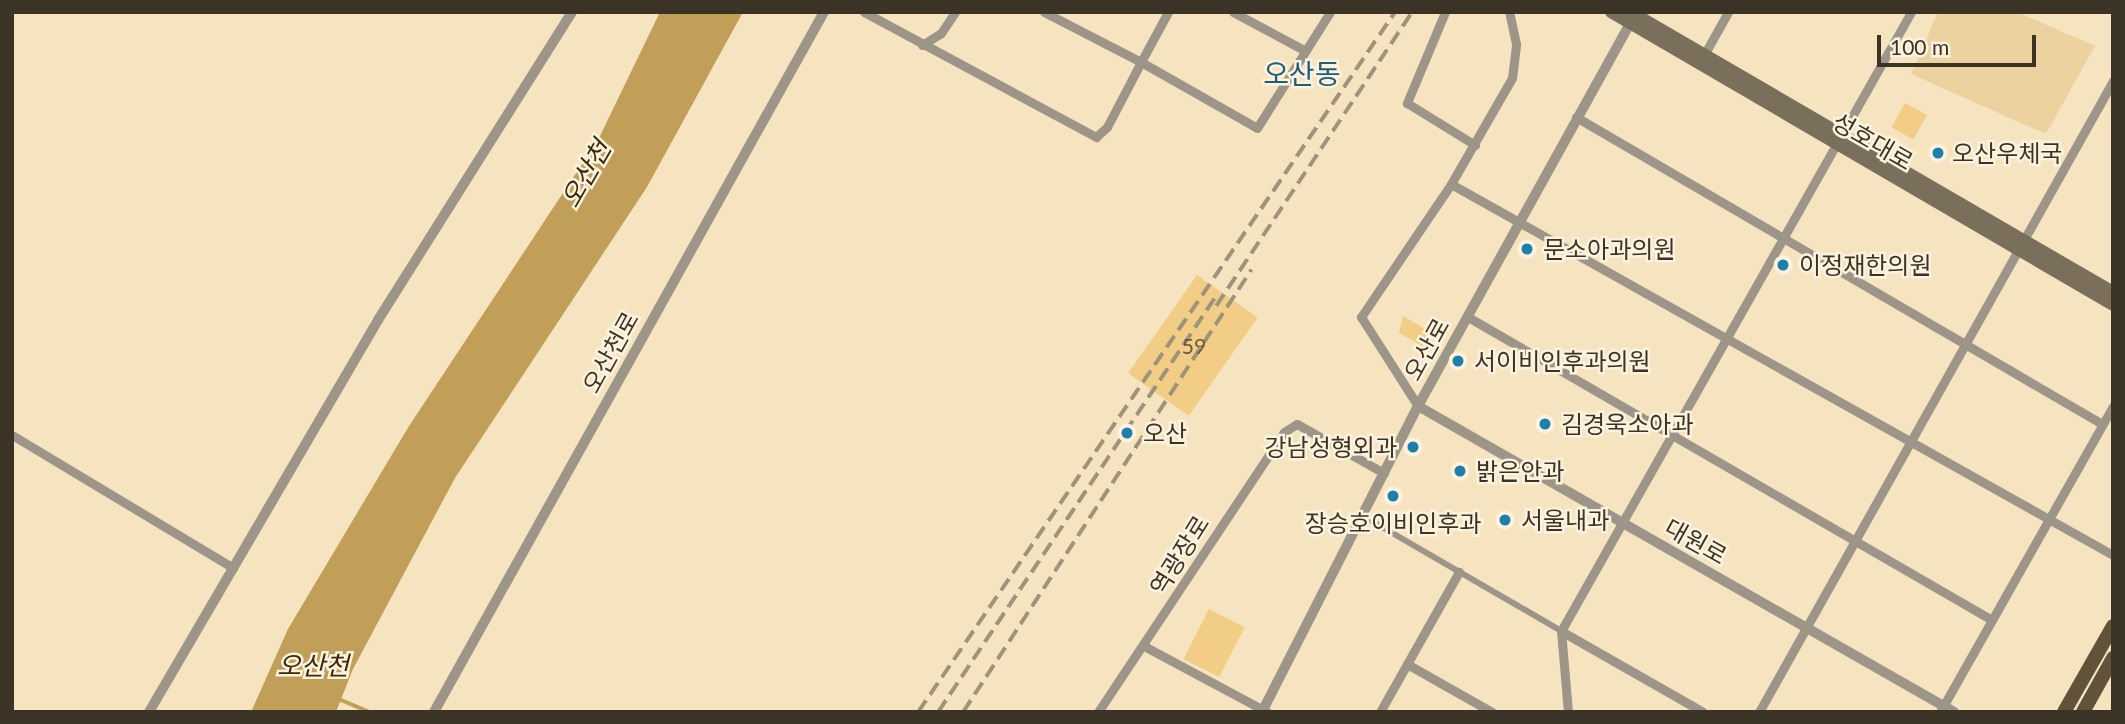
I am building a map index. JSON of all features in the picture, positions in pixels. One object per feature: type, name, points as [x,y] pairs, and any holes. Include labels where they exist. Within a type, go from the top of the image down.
[{"type":"main road","name":"성호대로","points":[[1611,12],[1633,16],[1704,55],[1838,138]]},
{"type":"main road","name":"성호대로","points":[[1633,16],[2022,245],[2113,292]]},
{"type":"main road","name":"성호대로","points":[[2022,245],[2113,305]]},
{"type":"main road","points":[[2064,712],[2113,626]]},
{"type":"main road","points":[[2083,712],[2113,658]]},
{"type":"street","points":[[149,712],[378,320],[572,12]]},
{"type":"street","name":"오산천로","points":[[434,712],[824,12]]},
{"type":"street","points":[[864,12],[1096,137],[1107,127],[1168,12]]},
{"type":"street","points":[[922,45],[941,33],[955,12]]},
{"type":"street","points":[[1044,12],[1141,62],[1257,128],[1330,12]]},
{"type":"street","points":[[1233,12],[1304,50]]},
{"type":"street","points":[[1445,12],[1408,103],[1475,145]]},
{"type":"street","points":[[1418,406],[1398,379],[1396,365],[1361,317],[1451,184],[1512,78],[1516,44],[1509,12]]},
{"type":"street","points":[[1704,55],[1728,12]]},
{"type":"street","points":[[1568,712],[1561,631],[1782,235],[1911,12]]},
{"type":"street","name":"오산로","points":[[1264,711],[1418,406],[1633,16]]},
{"type":"street","points":[[1759,712],[2113,80]]},
{"type":"street","points":[[1576,117],[2102,424]]},
{"type":"street","points":[[1451,184],[2113,555]]},
{"type":"street","points":[[1468,317],[1669,436],[1993,620]]},
{"type":"street","name":"대원로","points":[[1418,406],[1620,523],[1806,626],[1942,709],[1954,712]]},
{"type":"street","points":[[1942,709],[2113,407]]},
{"type":"street","name":"역광장로","points":[[1098,712],[1284,432],[1297,424],[1384,473]]},
{"type":"street","points":[[12,435],[233,568]]},
{"type":"street","points":[[1363,516],[1703,712]]},
{"type":"street","points":[[1380,712],[1459,572]]},
{"type":"street","points":[[1144,646],[1264,711]]},
{"type":"street","points":[[1407,664],[1492,712]]},
{"type":"shaded area","points":[[1938,12],[2017,12],[2095,46],[2046,134],[1911,74]]},
{"type":"water","name":"오산천","points":[[660,12],[743,12],[647,187],[455,478],[353,669],[336,712],[251,712],[288,629],[409,426],[598,140]]},
{"type":"building","points":[[1905,103],[1927,115],[1913,140],[1891,127]]},
{"type":"building","points":[[1197,275],[1258,317],[1189,416],[1128,373]]},
{"type":"building","points":[[1403,316],[1430,332],[1422,346],[1399,333]]},
{"type":"building","points":[[1209,609],[1245,627],[1219,677],[1184,659]]},
{"type":"waterway","points":[[339,699],[369,712]]},
{"type":"railway","points":[[918,712],[1395,12]]},
{"type":"railway","points":[[1216,306],[1412,12]]},
{"type":"railway","points":[[963,712],[1251,270]]},
{"type":"railway","points":[[938,712],[1216,296]]},
{"type":"place","name":"오산우체국","points":[[1938,153]]},
{"type":"place","name":"문소아과의원","points":[[1527,249]]},
{"type":"place","name":"이정재한의원","points":[[1783,265]]},
{"type":"place","name":"서이비인후과의원","points":[[1458,361]]},
{"type":"place","name":"김경욱소아과","points":[[1545,424]]},
{"type":"place","name":"오산","points":[[1127,433]]},
{"type":"place","name":"강남성형외과","points":[[1413,447]]},
{"type":"place","name":"밝은안과","points":[[1460,471]]},
{"type":"place","name":"장승호이비인후과","points":[[1393,496]]},
{"type":"place","name":"서울내과","points":[[1505,520]]},
{"type":"district","name":"오산동","points":[[1302,73]]}]
